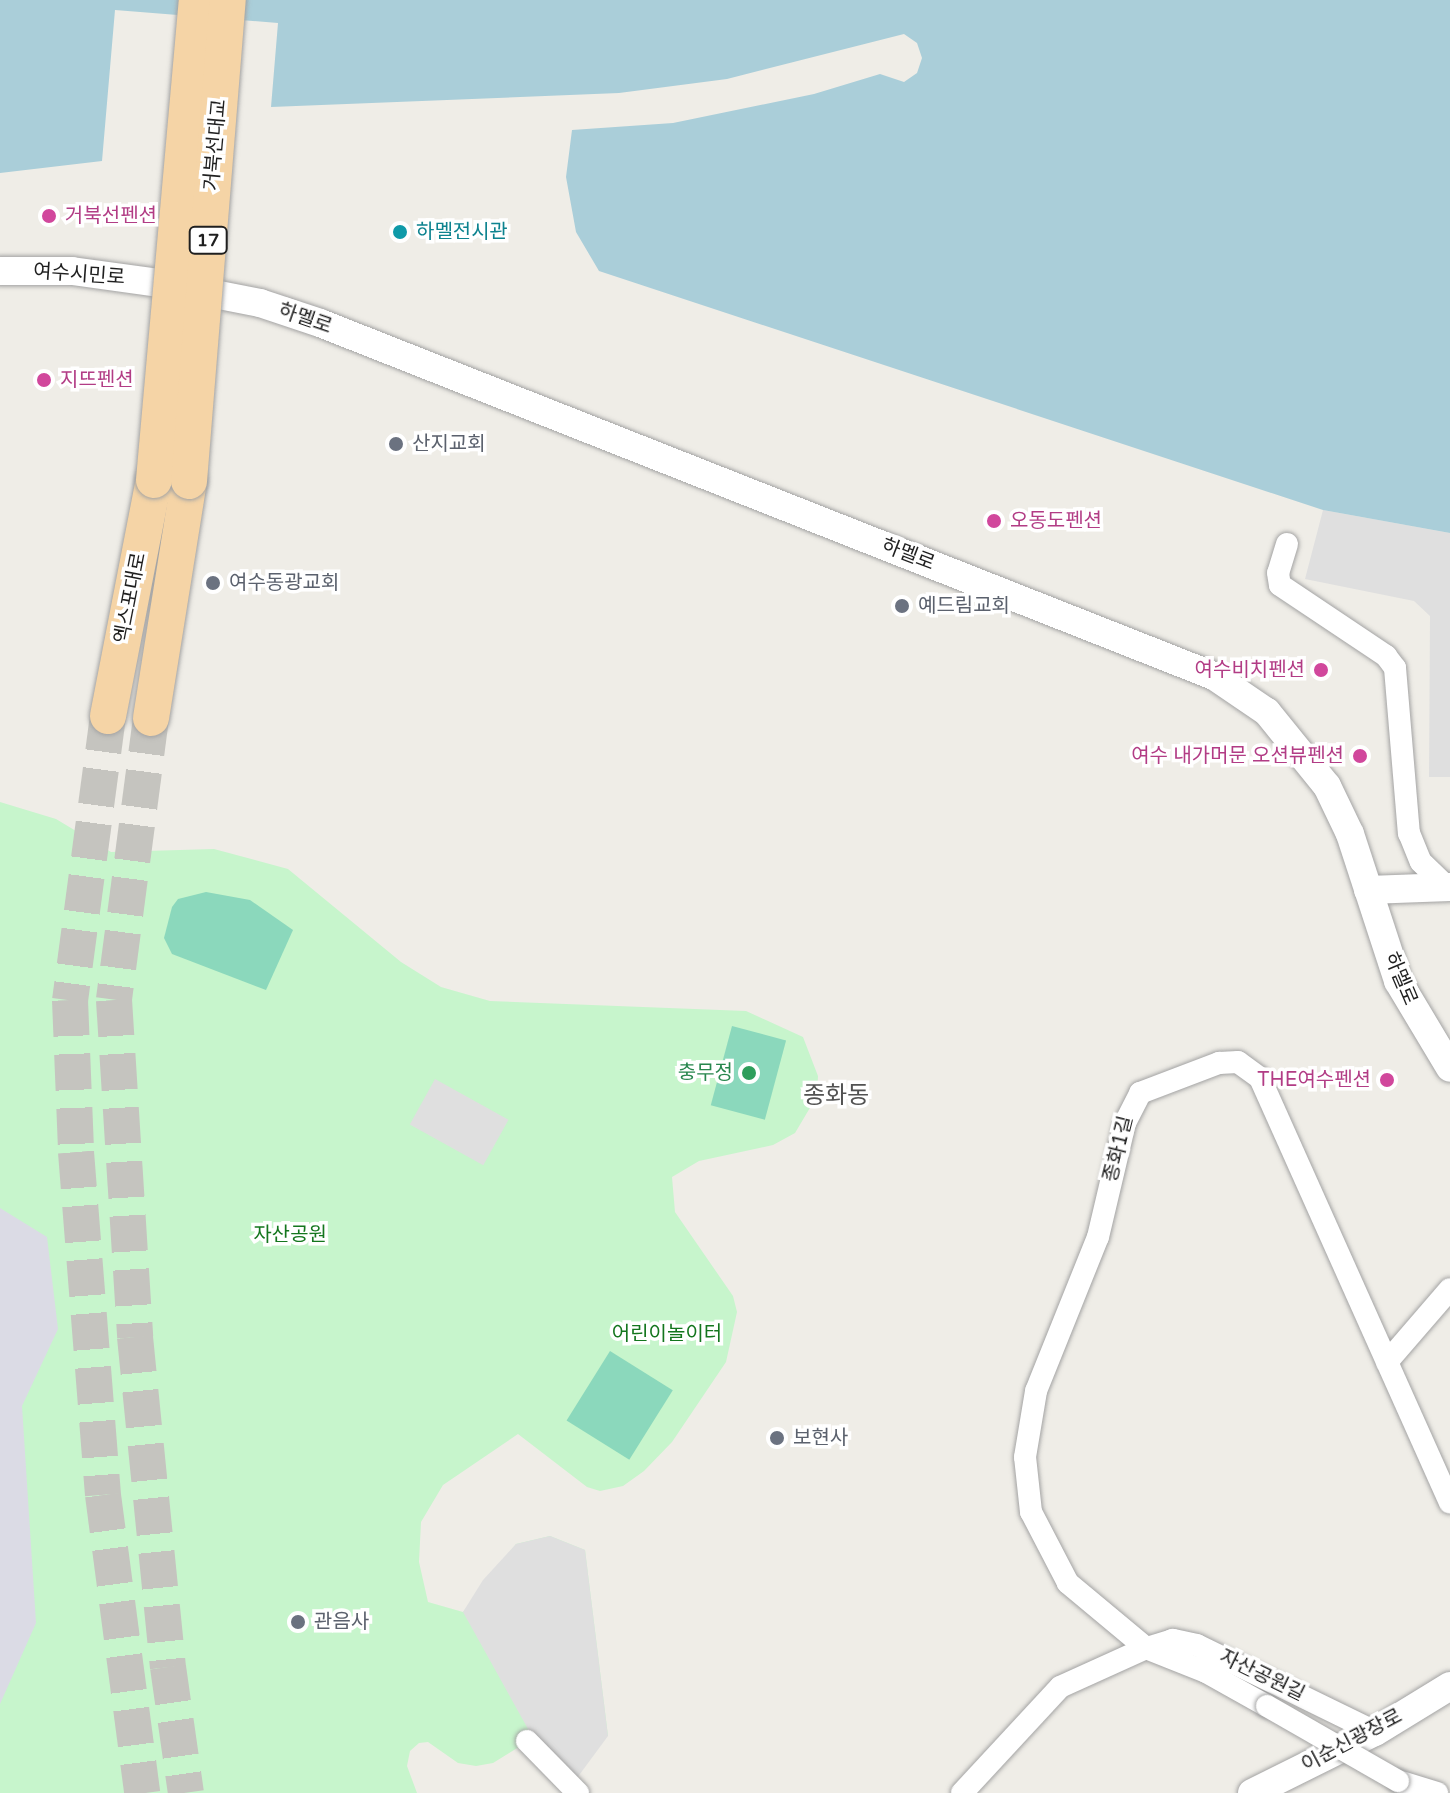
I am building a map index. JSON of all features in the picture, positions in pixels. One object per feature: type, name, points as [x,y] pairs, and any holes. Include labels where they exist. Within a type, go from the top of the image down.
[{"type":"main road","name":"거북선대교","points":[[171,480],[197,0]]},
{"type":"main road","name":"거북선대교","points":[[171,480],[228,0]]},
{"type":"main road","name":"엑스포대로","points":[[108,716],[171,480]]},
{"type":"main road","name":"엑스포대로","points":[[151,718],[171,480]]},
{"type":"street","name":"여수시민로","points":[[0,271],[72,271],[158,283]]},
{"type":"street","name":"하멜로","points":[[158,283],[260,303],[320,323],[1214,676],[1267,712],[1309,758],[1343,817],[1401,989],[1450,1068]]},
{"type":"street","points":[[1287,544],[1278,573],[1283,588],[1386,656],[1395,668],[1409,833],[1421,862],[1448,887]]},
{"type":"street","points":[[1368,890],[1448,887]]},
{"type":"street","name":"종화1길","points":[[1146,1648],[1059,1572],[1031,1512],[1025,1477],[1038,1383],[1098,1237],[1125,1123],[1140,1093],[1219,1063],[1238,1062],[1253,1070],[1450,1502]]},
{"type":"street","points":[[1387,1362],[1450,1289]]},
{"type":"street","name":"자산공원길","points":[[962,1793],[1066,1682],[1146,1648],[1173,1640],[1197,1645],[1375,1732]]},
{"type":"street","name":"자산공원길","points":[[1146,1648],[1206,1672],[1398,1781],[1437,1793]]},
{"type":"street","name":"이순신광장로","points":[[1252,1793],[1375,1732],[1450,1686]]},
{"type":"street","points":[[527,1741],[578,1793]]},
{"type":"green space","name":"자산공원","points":[[0,802],[56,819],[111,852],[214,849],[288,869],[401,962],[441,987],[490,1001],[746,1011],[803,1037],[818,1076],[817,1096],[795,1133],[773,1145],[699,1161],[672,1177],[675,1212],[733,1296],[737,1312],[726,1362],[672,1442],[644,1471],[623,1486],[600,1491],[587,1487],[518,1434],[443,1485],[421,1522],[419,1562],[428,1602],[463,1612],[516,1544],[550,1536],[585,1550],[608,1736],[533,1738],[493,1763],[476,1766],[458,1763],[428,1742],[419,1743],[410,1751],[407,1766],[417,1793],[0,1793]]},
{"type":"green space","points":[[206,892],[250,900],[293,930],[266,990],[172,954],[164,938],[172,907],[178,899]]},
{"type":"green space","name":"충무정","points":[[732,1026],[786,1040],[765,1120],[711,1105]]},
{"type":"green space","points":[[610,1351],[673,1390],[629,1460],[567,1421]]},
{"type":"shaded area","points":[[1323,510],[1450,533],[1450,777],[1429,777],[1430,616],[1414,601],[1305,579]]},
{"type":"shaded area","points":[[435,1079],[508,1120],[483,1165],[410,1124]]},
{"type":"shaded area","points":[[0,1208],[47,1237],[58,1329],[22,1406],[36,1623],[0,1704]]},
{"type":"shaded area","points":[[550,1536],[585,1550],[608,1736],[577,1778],[533,1738],[463,1612],[483,1580],[516,1544]]},
{"type":"water","points":[[0,0],[1450,0],[1450,533],[1323,510],[599,271],[576,232],[566,177],[572,130],[673,123],[814,94],[880,74],[904,82],[917,73],[922,58],[917,43],[904,34],[727,79],[619,93],[271,107],[278,23],[115,10],[102,161],[0,173]]},
{"type":"tunnel","points":[[108,716],[70,1000],[76,1152],[103,1495],[142,1793]]},
{"type":"tunnel","points":[[151,718],[114,1000],[135,1337],[168,1667],[186,1793]]},
{"type":"place","name":"거북선펜션","points":[[49,216]]},
{"type":"place","name":"하멜전시관","points":[[400,232]]},
{"type":"place","name":"지뜨펜션","points":[[44,380]]},
{"type":"place","name":"산지교회","points":[[396,444]]},
{"type":"place","name":"오동도펜션","points":[[994,521]]},
{"type":"place","name":"여수동광교회","points":[[213,583]]},
{"type":"place","name":"예드림교회","points":[[902,606]]},
{"type":"place","name":"여수비치펜션","points":[[1321,670]]},
{"type":"place","name":"여수 내가머문 오션뷰펜션","points":[[1360,756]]},
{"type":"place","name":"충무정","points":[[749,1073]]},
{"type":"place","name":"THE여수펜션","points":[[1387,1080]]},
{"type":"place","name":"보현사","points":[[777,1438]]},
{"type":"place","name":"관음사","points":[[298,1622]]},
{"type":"district","name":"종화동","points":[[836,1096]]},
{"type":"park label","name":"어린이놀이터","points":[[667,1334]]}]
